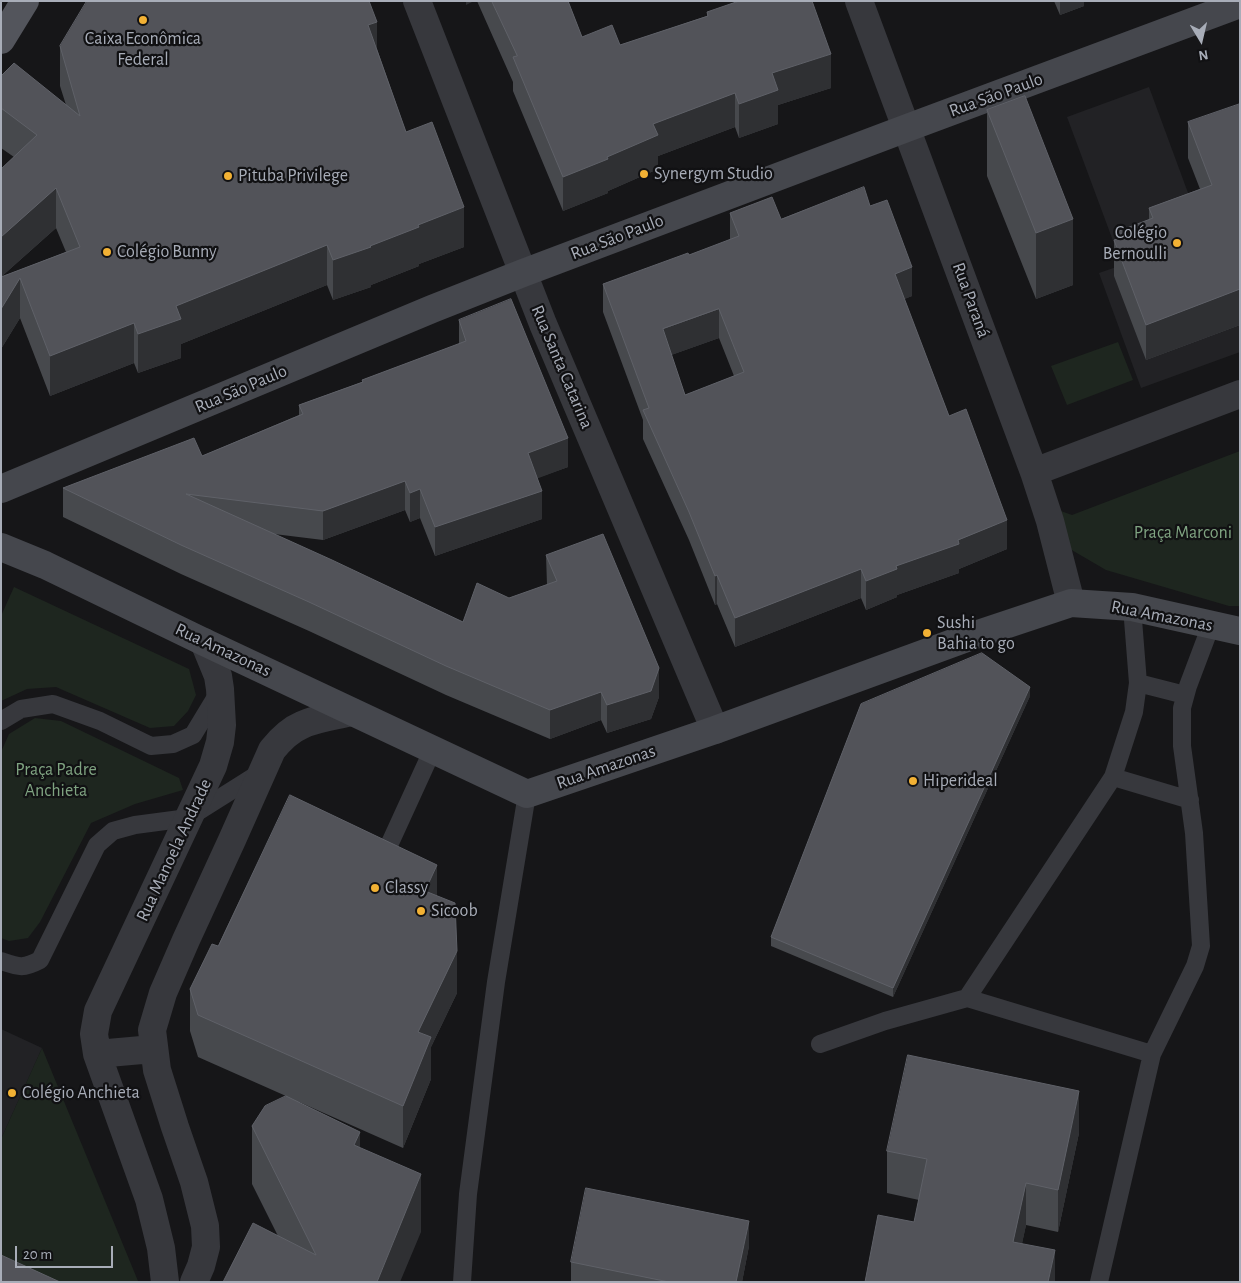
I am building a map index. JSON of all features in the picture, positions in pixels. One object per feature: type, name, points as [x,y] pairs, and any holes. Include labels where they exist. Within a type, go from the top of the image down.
[{"type":"main road","points":[[1,40],[25,1]]},
{"type":"main road","name":"Rua São Paulo","points":[[1,489],[432,309],[523,273],[1240,4]]},
{"type":"main road","name":"Rua Amazonas","points":[[1,547],[45,565],[528,794],[715,730],[1071,603],[1132,607],[1240,631]]},
{"type":"street","name":"Rua Santa Catarina","points":[[417,1],[543,324],[715,730]]},
{"type":"street","name":"Rua Paraná","points":[[859,1],[1034,472],[1050,521],[1071,603]]},
{"type":"street","points":[[1034,472],[1240,394]]},
{"type":"street","name":"Rua Manoela Andrade","points":[[165,1282],[161,1248],[149,1199],[97,1054],[94,1034],[98,1011],[213,766],[220,742],[222,725],[218,676],[204,642]]},
{"type":"street","points":[[194,1282],[206,1247],[205,1226],[194,1182],[157,1070],[152,1030],[163,993],[272,750],[280,740],[301,725],[352,712]]},
{"type":"street","points":[[97,1054],[153,1049]]},
{"type":"lane","points":[[967,998],[1113,777],[1134,712],[1138,683],[1132,607]]},
{"type":"lane","points":[[1099,1282],[1152,1054],[1195,966],[1201,946],[1194,833],[1182,746],[1182,708],[1185,695],[1211,626]]},
{"type":"lane","points":[[1138,683],[1185,695]]},
{"type":"lane","points":[[1,721],[21,709],[53,704],[100,721],[151,746],[173,744],[194,735],[220,689]]},
{"type":"lane","points":[[390,843],[433,749]]},
{"type":"lane","points":[[1,961],[17,966],[28,966],[40,960],[98,845],[113,831],[135,825],[188,818],[261,772]]},
{"type":"lane","points":[[1113,777],[1190,800]]},
{"type":"lane","points":[[462,1282],[468,1194],[496,982],[528,794]]},
{"type":"lane","points":[[820,1044],[886,1021],[967,998],[1152,1054]]},
{"type":"shaded area","name":"Colégio Bernoulli","points":[[1149,87],[1198,220],[1240,205],[1240,352],[1141,388],[1099,273],[1122,265],[1067,117]]},
{"type":"shaded area","name":"Colégio Anchieta","points":[[1,1029],[42,1048],[1,1139]]},
{"type":"green space","points":[[1118,342],[1133,380],[1067,405],[1051,366]]},
{"type":"green space","name":"Praça Marconi","points":[[1240,451],[1240,606],[1229,606],[1106,570],[1070,549],[1058,510],[1072,515]]},
{"type":"green space","name":"Praça Padre Anchieta","points":[[14,587],[189,669],[196,695],[188,711],[174,726],[150,728],[56,687],[27,689],[1,701],[1,616]]},
{"type":"green space","name":"Praça Padre Anchieta","points":[[35,718],[61,721],[179,778],[183,790],[135,804],[91,823],[40,922],[28,938],[9,941],[1,938],[1,752],[9,734]]},
{"type":"green space","points":[[42,1048],[137,1282],[1,1282],[1,1139]]},
{"type":"building","points":[[87,1],[369,1],[377,22],[368,25],[406,132],[432,122],[464,207],[418,225],[419,227],[371,247],[333,260],[327,245],[176,306],[181,319],[138,334],[134,323],[50,356],[20,278],[1,309],[1,277],[80,247],[56,188],[1,237],[1,169],[37,135],[1,108],[1,76],[14,63],[80,116],[60,46]]},
{"type":"building","points":[[492,1],[568,1],[582,37],[612,25],[620,45],[708,16],[707,12],[739,1],[812,1],[831,54],[772,73],[778,90],[739,104],[735,93],[653,124],[658,135],[607,157],[608,159],[563,177],[513,57],[517,56]]},
{"type":"building","points":[[1025,96],[1073,219],[1036,233],[987,110]]},
{"type":"building","points":[[1240,104],[1240,289],[1146,325],[1114,240],[1121,238],[1119,231],[1153,218],[1149,208],[1212,185],[1188,122]]},
{"type":"building","points":[[864,187],[870,206],[887,200],[912,267],[895,274],[949,416],[966,409],[1007,520],[958,540],[959,544],[896,566],[897,569],[866,581],[861,569],[735,618],[643,410],[649,408],[603,284],[739,236],[730,213],[772,197],[781,219]],"holes":[[[719,309],[744,372],[685,395],[663,329]]]},
{"type":"building","points":[[511,299],[568,438],[528,453],[542,491],[435,527],[420,489],[410,493],[405,481],[323,511],[186,494],[463,622],[477,583],[509,598],[557,581],[546,555],[603,534],[659,668],[651,691],[607,705],[601,692],[550,710],[446,666],[181,545],[63,488],[194,438],[202,456],[303,414],[299,405],[466,341],[459,320]]},
{"type":"building","name":"Hiperideal","points":[[982,653],[1030,687],[893,988],[771,937],[861,704]]},
{"type":"building","points":[[290,795],[437,865],[425,891],[455,903],[457,951],[418,1032],[431,1037],[403,1106],[198,1015],[190,989],[212,944],[218,946]]},
{"type":"building","points":[[908,1055],[1079,1091],[1058,1190],[1026,1183],[1013,1242],[1055,1250],[1048,1282],[865,1282],[878,1215],[914,1222],[927,1159],[887,1151]]},
{"type":"building","points":[[286,1096],[360,1132],[354,1145],[421,1174],[377,1282],[223,1282],[253,1223],[316,1255],[252,1126],[265,1106]]},
{"type":"building","points":[[586,1188],[749,1221],[736,1282],[669,1282],[571,1262]]},
{"type":"building","points":[[1,1255],[60,1282],[1,1282]]},
{"type":"place","name":"Caixa Econômica Federal","points":[[143,20]]},
{"type":"place","name":"Synergym Studio","points":[[644,174]]},
{"type":"place","name":"Pituba Privilege","points":[[228,176]]},
{"type":"place","name":"Colégio Bernoulli","points":[[1177,243]]},
{"type":"place","name":"Colégio Bunny","points":[[107,252]]},
{"type":"place","name":"Sushi Bahia to go","points":[[927,633]]},
{"type":"place","name":"Hiperideal","points":[[913,781]]},
{"type":"place","name":"Classy","points":[[375,888]]},
{"type":"place","name":"Sicoob","points":[[421,911]]},
{"type":"place","name":"Colégio Anchieta","points":[[12,1093]]}]
